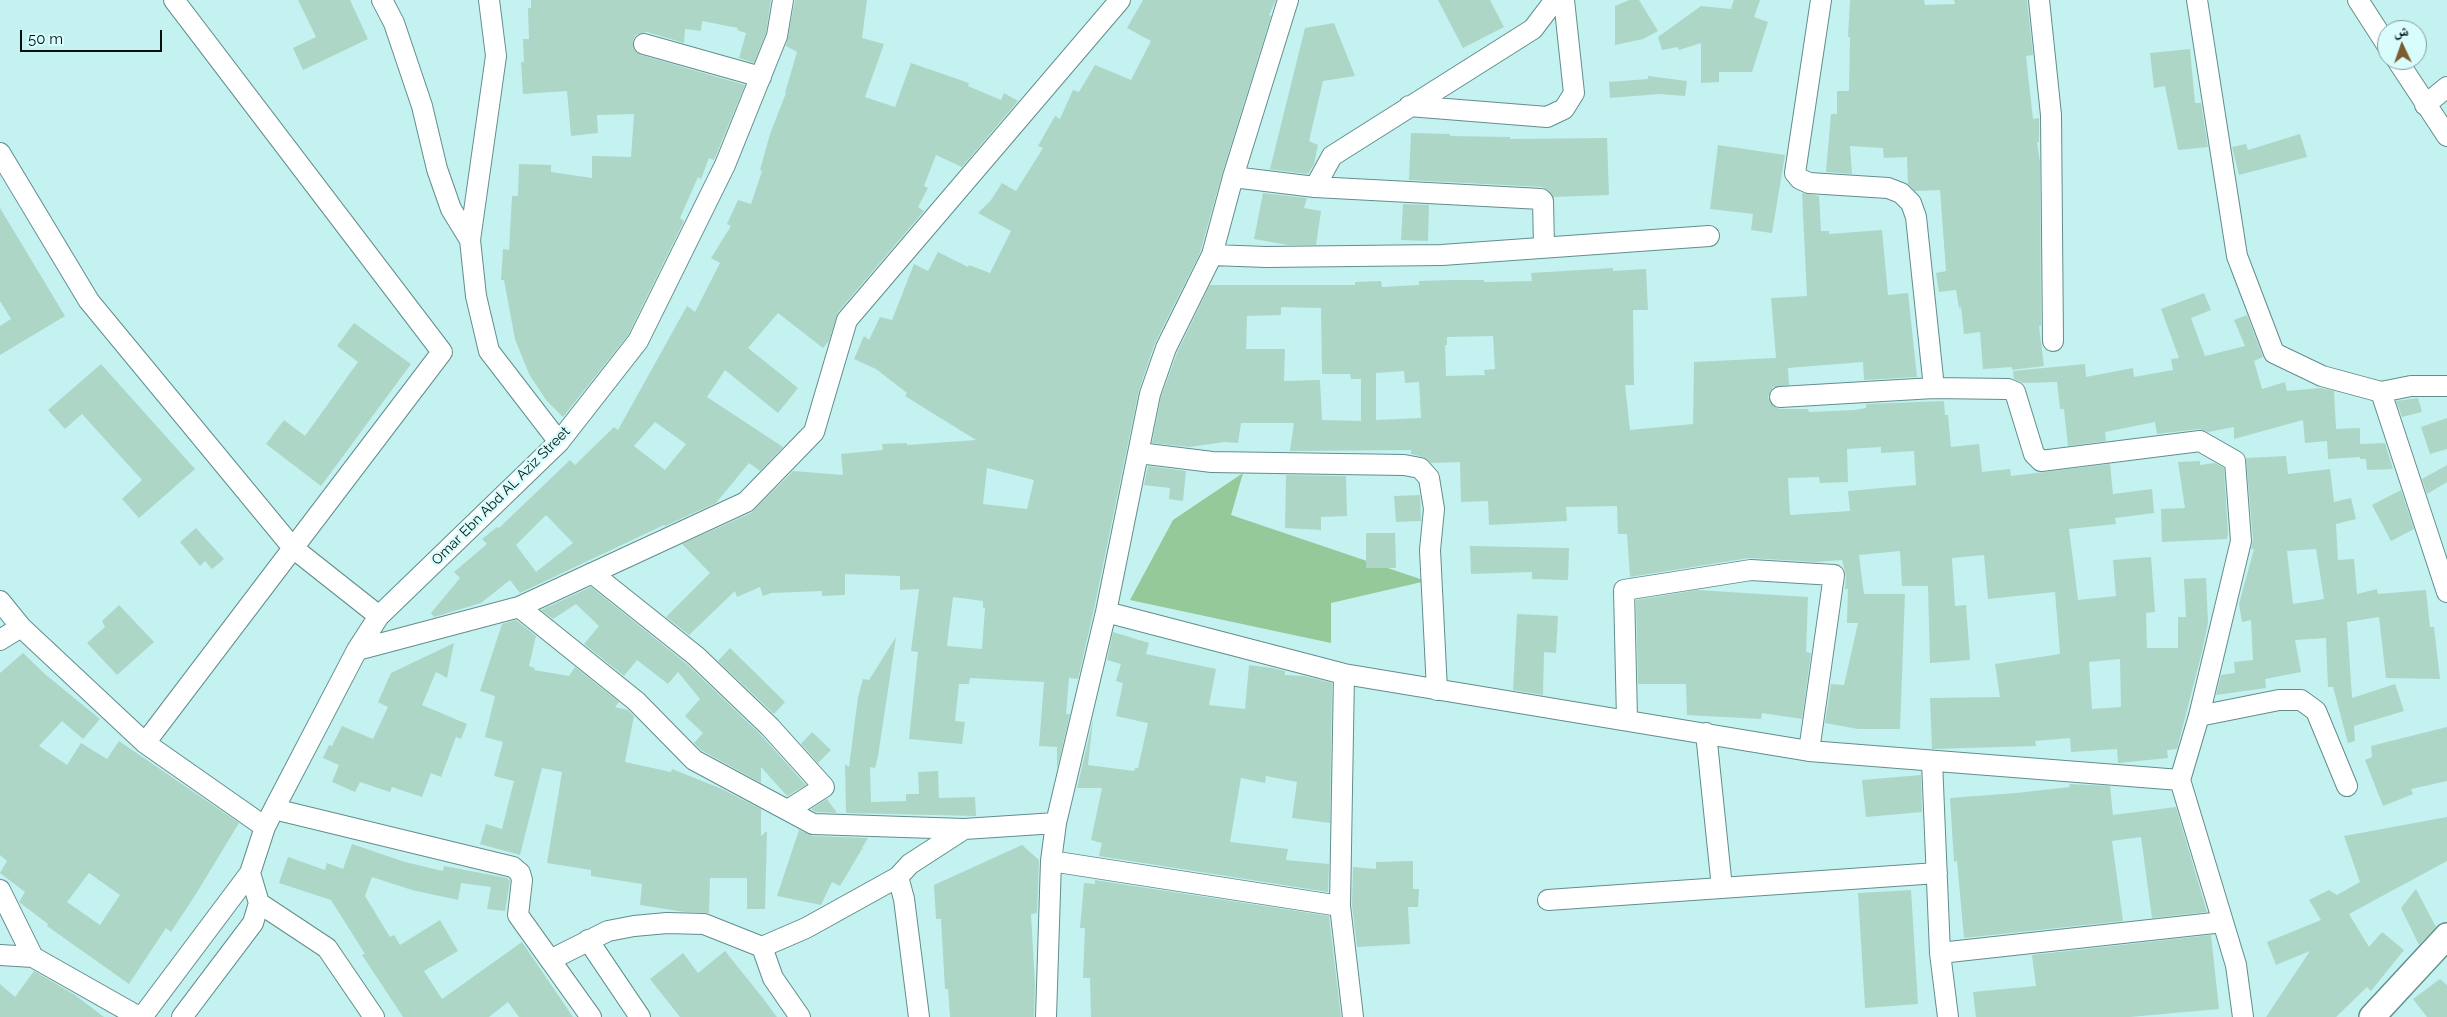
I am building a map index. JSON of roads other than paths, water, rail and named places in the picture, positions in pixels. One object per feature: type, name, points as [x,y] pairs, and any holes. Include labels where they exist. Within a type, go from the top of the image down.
[{"type":"main road","points":[[2372,1017],[2447,936]]},
{"type":"street","points":[[146,743],[442,352],[174,0]]},
{"type":"street","points":[[382,0],[394,23],[422,106],[437,169],[451,209],[470,240]]},
{"type":"street","points":[[489,0],[496,56],[470,240],[476,296],[489,352],[559,442]]},
{"type":"street","name":"Omar Ebn Abd AL Aziz Street","points":[[140,1017],[250,873],[269,818],[357,650],[379,616],[559,442],[638,341],[725,165],[777,36],[783,0]]},
{"type":"street","points":[[357,650],[519,607],[746,502],[814,432],[848,320],[1120,0]]},
{"type":"street","points":[[1046,1017],[1051,862],[1056,823],[1106,612],[1140,453],[1150,394],[1166,348],[1212,255],[1233,177],[1288,0]]},
{"type":"street","points":[[1315,188],[1332,156],[1533,29],[1555,0]]},
{"type":"street","points":[[1409,106],[1547,117],[1564,109],[1574,93],[1564,0]]},
{"type":"street","points":[[1821,0],[1795,173],[1800,180],[1809,183],[1888,188],[1901,193],[1911,203],[1916,217],[1934,388]]},
{"type":"street","points":[[2039,0],[2051,115],[2053,340]]},
{"type":"street","points":[[2197,0],[2237,256],[2274,353],[2322,376],[2381,392],[2411,386],[2447,386]]},
{"type":"street","points":[[2358,0],[2377,29]]},
{"type":"street","points":[[644,44],[761,77]]},
{"type":"street","points":[[2403,70],[2447,136]]},
{"type":"street","points":[[2426,105],[2447,87]]},
{"type":"street","points":[[0,153],[89,301],[294,548],[379,616]]},
{"type":"street","points":[[1233,177],[1315,188],[1541,199],[1543,201],[1544,246]]},
{"type":"street","points":[[1212,255],[1266,257],[1442,255],[1544,246],[1710,236]]},
{"type":"street","points":[[1780,398],[1934,388],[2008,389],[2015,392],[2034,454],[2041,461],[2200,442],[2234,460],[2241,541],[2199,716],[2180,780],[2236,964],[2243,1017]]},
{"type":"street","points":[[2381,392],[2446,583]]},
{"type":"street","points":[[1140,453],[1212,462],[1404,466],[1420,468],[1429,478],[1434,509],[1430,550],[1437,690]]},
{"type":"street","points":[[1627,719],[1624,590],[1751,570],[1834,575],[1809,751]]},
{"type":"street","points":[[592,574],[696,656],[770,727],[824,788],[788,810]]},
{"type":"street","points":[[0,601],[21,627],[146,743],[269,818],[507,864],[520,873],[522,880],[518,915],[591,1017]]},
{"type":"street","points":[[519,607],[636,701],[694,760],[813,824],[964,829],[1056,823]]},
{"type":"street","points":[[1106,612],[1344,674],[1627,719],[1809,751],[2180,780]]},
{"type":"street","points":[[0,640],[21,627]]},
{"type":"street","points":[[1344,674],[1340,906],[1353,1017]]},
{"type":"street","points":[[2199,716],[2279,700],[2301,700],[2316,711],[2347,786]]},
{"type":"street","points":[[1706,733],[1722,888]]},
{"type":"street","points":[[1932,761],[1940,953],[1948,1017]]},
{"type":"street","points":[[550,960],[608,931],[667,923],[704,924],[762,947],[806,928],[898,877],[910,864],[964,829]]},
{"type":"street","points":[[1051,862],[1340,906]]},
{"type":"street","points":[[182,1017],[253,922],[259,903],[250,873]]},
{"type":"street","points":[[1548,900],[1937,873]]},
{"type":"street","points":[[898,877],[906,909],[919,1017]]},
{"type":"street","points":[[0,890],[33,957]]},
{"type":"street","points":[[259,903],[327,948],[374,1017]]},
{"type":"street","points":[[1940,953],[2223,922]]},
{"type":"street","points":[[588,940],[640,1017]]},
{"type":"street","points":[[762,947],[773,978],[800,1017]]},
{"type":"street","points":[[0,955],[33,957],[140,1017]]}]
